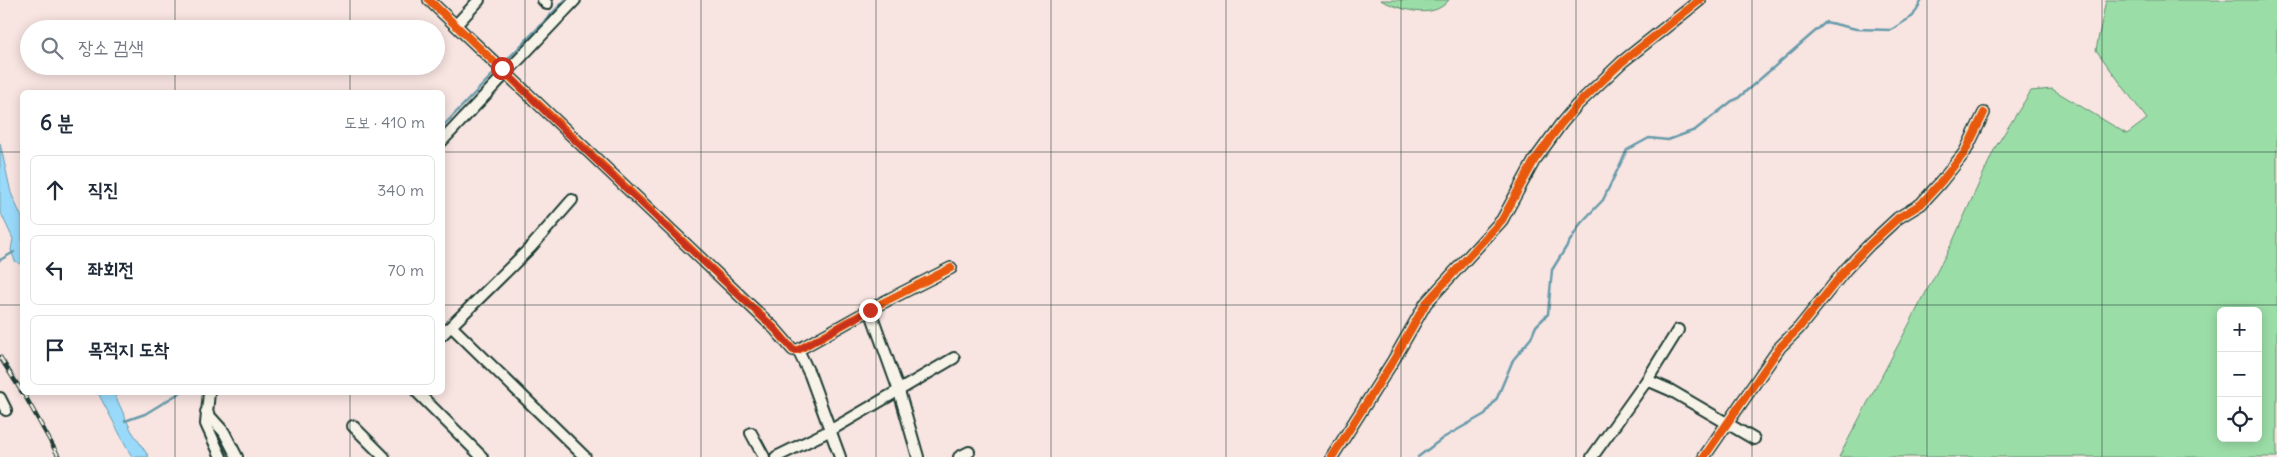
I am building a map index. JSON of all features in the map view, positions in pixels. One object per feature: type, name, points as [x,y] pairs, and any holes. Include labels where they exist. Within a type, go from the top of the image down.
[{"type":"street","points":[[429,0],[502,68],[554,121],[775,329],[793,350],[798,350],[951,268]]},
{"type":"street","points":[[456,25],[479,0]]},
{"type":"street","points":[[445,136],[502,68],[575,0]]},
{"type":"street","points":[[1332,457],[1393,361],[1426,303],[1502,220],[1534,161],[1561,124],[1577,105],[1622,62],[1700,0]]},
{"type":"street","points":[[1704,457],[1768,362],[1799,328],[1846,269],[1898,218],[1921,204],[1941,182],[1965,152],[1984,114]]},
{"type":"street","points":[[445,333],[531,247],[572,200]]},
{"type":"street","points":[[870,310],[899,391],[918,457]]},
{"type":"street","points":[[452,327],[585,457]]},
{"type":"street","points":[[1592,457],[1647,380],[1678,330]]},
{"type":"street","points":[[798,350],[840,457]]},
{"type":"street","points":[[776,457],[831,430],[954,358]]},
{"type":"street","points":[[1647,380],[1754,439]]},
{"type":"street","points":[[209,395],[206,424],[222,457]]},
{"type":"street","points":[[420,395],[482,457]]},
{"type":"street","points":[[0,398],[6,410]]},
{"type":"street","points":[[206,411],[215,425],[224,432],[237,457]]},
{"type":"street","points":[[353,426],[384,457]]},
{"type":"street","points":[[751,433],[764,457]]},
{"type":"street","points":[[959,457],[969,452]]},
{"type":"green space","points":[[1380,0],[1449,0],[1434,10],[1425,12],[1397,7]]},
{"type":"green space","points":[[2106,0],[2277,0],[2277,457],[1839,457],[1952,243],[1995,148],[2031,91],[2052,89],[2127,134],[2147,119],[2096,50]]},
{"type":"water","points":[[0,143],[11,193],[20,213],[20,264],[15,261],[11,250],[13,239],[0,211]]},
{"type":"water","points":[[99,395],[115,395],[131,430],[149,457],[132,457]]},
{"type":"waterway","points":[[502,65],[565,0]]},
{"type":"waterway","points":[[1418,457],[1443,438],[1485,414],[1497,398],[1513,360],[1531,338],[1536,326],[1548,314],[1552,270],[1581,223],[1603,200],[1627,150],[1649,138],[1668,140],[1695,130],[1737,99],[1826,22],[1856,29],[1891,30],[1913,16],[1922,0]]},
{"type":"waterway","points":[[445,124],[498,69]]},
{"type":"waterway","points":[[0,260],[14,252]]},
{"type":"waterway","points":[[125,421],[145,414],[176,395]]},
{"type":"railway","points":[[0,357],[20,389]]},
{"type":"railway","points":[[25,395],[59,457]]},
{"type":"cycle path","points":[[429,0],[775,329],[793,350],[798,350],[882,303],[951,268]]},
{"type":"cycle path","points":[[1332,457],[1393,361],[1426,303],[1502,220],[1534,161],[1561,124],[1577,105],[1622,62],[1700,0]]},
{"type":"cycle path","points":[[1704,457],[1780,347],[1799,328],[1846,269],[1870,244],[1898,218],[1921,204],[1941,182],[1965,152],[1984,113]]},
{"type":"route","points":[[502,68],[554,121],[775,329],[793,350],[798,350],[870,310]]}]
